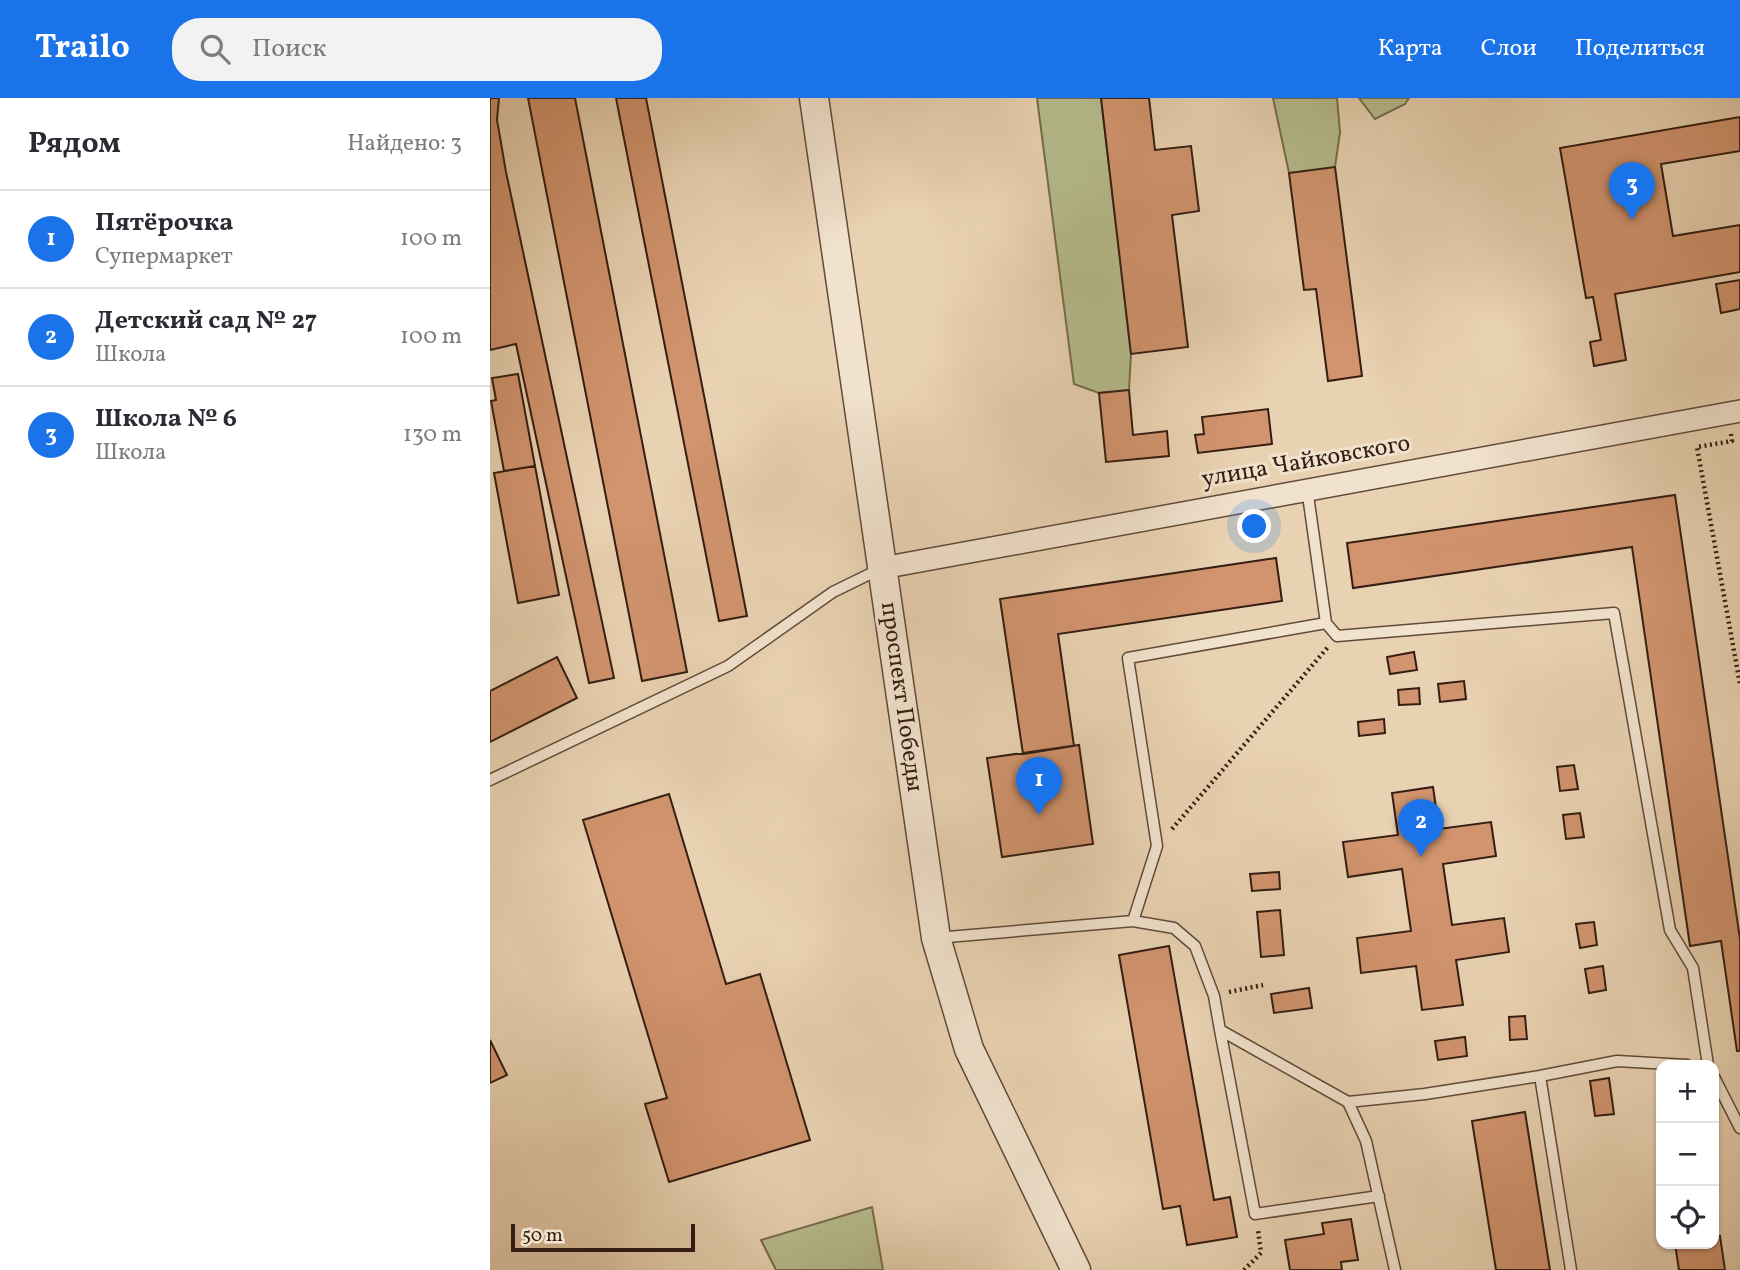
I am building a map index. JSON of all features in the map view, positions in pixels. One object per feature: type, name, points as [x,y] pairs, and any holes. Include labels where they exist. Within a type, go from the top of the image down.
[{"type":"street","name":"проспект Победы","points":[[814,98],[936,938],[969,1049],[1076,1270]]},
{"type":"street","name":"улица Чайковского","points":[[882,568],[1307,488],[1734,412]]},
{"type":"lane","points":[[1307,488],[1326,623],[1338,636],[1614,613],[1670,930],[1693,968],[1707,1060]]},
{"type":"lane","points":[[490,780],[728,666],[833,592],[882,568]]},
{"type":"lane","points":[[1133,921],[1157,846],[1128,658],[1326,623]]},
{"type":"lane","points":[[936,938],[1133,921],[1174,928],[1195,946],[1214,996],[1255,1214],[1379,1196]]},
{"type":"lane","points":[[1220,1030],[1348,1102],[1425,1094],[1540,1076],[1617,1060],[1656,1063]]},
{"type":"lane","points":[[1540,1076],[1571,1270]]},
{"type":"lane","points":[[1719,1087],[1740,1128]]},
{"type":"lane","points":[[1348,1102],[1366,1141],[1395,1270]]},
{"type":"path","points":[[1734,412],[1732,441],[1697,447],[1740,684]]},
{"type":"path","points":[[1157,846],[1338,636]]},
{"type":"path","points":[[1214,996],[1264,985]]},
{"type":"path","points":[[1244,1270],[1261,1253],[1255,1214]]},
{"type":"green space","points":[[1037,98],[1101,98],[1131,354],[1129,390],[1099,393],[1074,384]]},
{"type":"green space","points":[[1273,98],[1337,98],[1340,132],[1335,167],[1289,173]]},
{"type":"green space","points":[[1359,98],[1409,98],[1405,104],[1375,119]]},
{"type":"green space","points":[[872,1207],[883,1270],[776,1270],[761,1240]]},
{"type":"building","points":[[490,98],[499,98],[497,120],[506,172],[614,678],[589,683],[516,344],[490,350]]},
{"type":"building","points":[[528,98],[575,98],[687,672],[642,681]]},
{"type":"building","points":[[616,98],[646,98],[747,616],[719,621]]},
{"type":"building","points":[[1101,98],[1149,98],[1155,150],[1191,146],[1199,211],[1172,215],[1188,347],[1131,354]]},
{"type":"building","points":[[1740,117],[1740,151],[1661,164],[1673,236],[1740,225],[1740,272],[1615,294],[1626,360],[1594,366],[1590,342],[1601,340],[1593,297],[1586,298],[1560,148]]},
{"type":"building","points":[[1335,167],[1362,376],[1328,381],[1316,289],[1304,290],[1289,173]]},
{"type":"building","points":[[1740,280],[1740,309],[1721,313],[1716,284]]},
{"type":"building","points":[[518,374],[535,466],[504,471],[491,401],[496,400],[492,378]]},
{"type":"building","points":[[1129,390],[1133,435],[1167,431],[1169,456],[1106,462],[1099,393]]},
{"type":"building","points":[[1268,409],[1272,444],[1198,453],[1195,435],[1204,434],[1202,417]]},
{"type":"building","points":[[535,466],[559,595],[518,603],[494,473]]},
{"type":"building","points":[[1675,495],[1740,939],[1740,1051],[1737,1051],[1721,941],[1690,946],[1632,547],[1353,588],[1347,543]]},
{"type":"building","points":[[1276,558],[1282,601],[1058,634],[1074,746],[1023,754],[1000,599]]},
{"type":"building","points":[[1414,652],[1417,670],[1390,674],[1387,657]]},
{"type":"building","points":[[557,657],[577,698],[490,742],[490,691]]},
{"type":"building","points":[[1464,681],[1466,699],[1440,702],[1438,684]]},
{"type":"building","points":[[1419,688],[1420,704],[1399,705],[1398,690]]},
{"type":"building","points":[[1384,719],[1385,733],[1359,736],[1358,722]]},
{"type":"building","points":[[1079,745],[1093,844],[1002,857],[987,758]]},
{"type":"building","points":[[1574,765],[1578,789],[1560,791],[1557,767]]},
{"type":"building","points":[[1433,787],[1439,829],[1491,822],[1496,856],[1443,864],[1452,925],[1504,918],[1509,952],[1456,960],[1463,1005],[1422,1010],[1416,966],[1361,973],[1357,938],[1411,931],[1402,869],[1348,877],[1343,842],[1398,835],[1392,793]]},
{"type":"building","points":[[669,794],[726,984],[760,974],[810,1140],[669,1182],[645,1104],[667,1098],[583,820]]},
{"type":"building","points":[[1580,813],[1584,837],[1566,839],[1563,815]]},
{"type":"building","points":[[1279,872],[1280,889],[1252,891],[1250,874]]},
{"type":"building","points":[[1280,910],[1284,955],[1261,957],[1257,912]]},
{"type":"building","points":[[1594,922],[1597,945],[1580,948],[1576,924]]},
{"type":"building","points":[[1169,946],[1214,1200],[1230,1197],[1237,1237],[1187,1245],[1180,1206],[1163,1209],[1119,955]]},
{"type":"building","points":[[1603,966],[1606,990],[1589,993],[1585,969]]},
{"type":"building","points":[[1309,988],[1312,1008],[1274,1013],[1271,994]]},
{"type":"building","points":[[1525,1016],[1527,1039],[1510,1040],[1509,1017]]},
{"type":"building","points":[[1465,1037],[1467,1056],[1438,1060],[1435,1041]]},
{"type":"building","points":[[490,1040],[507,1075],[490,1083]]},
{"type":"building","points":[[1609,1078],[1614,1114],[1595,1116],[1590,1081]]},
{"type":"building","points":[[1525,1112],[1550,1270],[1496,1270],[1472,1121]]},
{"type":"building","points":[[1351,1219],[1358,1260],[1341,1262],[1342,1270],[1290,1270],[1285,1240],[1324,1234],[1322,1223]]},
{"type":"building","points":[[1719,1236],[1725,1270],[1679,1270],[1676,1249],[1719,1249]]},
{"type":"place","name":"Школа № 6","points":[[1632,220]]},
{"type":"place","name":"Пятёрочка","points":[[1039,815]]},
{"type":"place","name":"Детский сад № 27","points":[[1421,857]]}]
